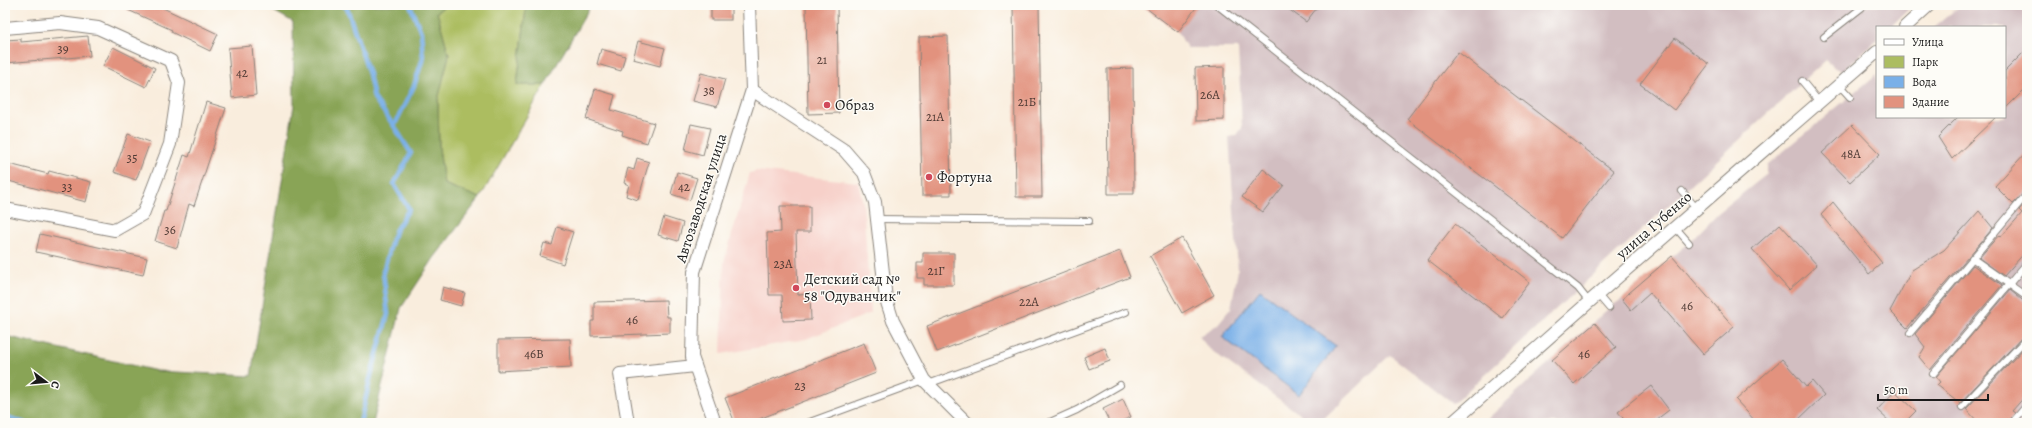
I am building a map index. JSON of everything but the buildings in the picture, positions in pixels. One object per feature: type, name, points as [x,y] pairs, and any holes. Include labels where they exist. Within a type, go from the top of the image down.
[{"type":"street","name":"Автозаводская улица","points":[[715,423],[692,357],[694,272],[752,90],[749,5]]},
{"type":"street","points":[[1906,26],[1929,5]]},
{"type":"street","points":[[5,28],[60,23],[98,28],[171,61],[179,82],[170,144],[143,214],[115,230],[5,209]]},
{"type":"street","name":"улица Губенко","points":[[1452,423],[1593,298],[1840,86],[1876,53]]},
{"type":"street","points":[[752,90],[844,150],[864,172],[875,202],[886,299],[893,321],[926,382],[967,423]]},
{"type":"street","points":[[628,423],[620,374],[695,366]]},
{"type":"lane","points":[[1217,5],[1578,288],[1609,308]]},
{"type":"lane","points":[[1824,36],[1865,5]]},
{"type":"lane","points":[[1802,81],[1820,103]]},
{"type":"lane","points":[[1840,86],[1850,97]]},
{"type":"lane","points":[[1682,191],[1696,209]]},
{"type":"lane","points":[[1910,333],[2027,194]]},
{"type":"lane","points":[[877,219],[1089,221]]},
{"type":"lane","points":[[1675,227],[1689,243]]},
{"type":"lane","points":[[1972,258],[2027,297]]},
{"type":"lane","points":[[1933,374],[2027,263]]},
{"type":"lane","points":[[807,423],[1126,312]]},
{"type":"lane","points":[[1962,406],[2027,338]]},
{"type":"lane","points":[[1048,423],[1076,410],[1120,385]]},
{"type":"lane","points":[[2012,423],[2027,405]]},
{"type":"shaded area","points":[[1145,5],[1913,5],[1891,26],[1876,26],[1876,40],[1843,71],[1835,68],[1826,60],[1453,404],[1390,355],[1319,423],[1312,423],[1208,348],[1199,336],[1217,325],[1231,308],[1238,270],[1229,137],[1237,135],[1242,128],[1238,48],[1187,48],[1178,32],[1144,7]]},
{"type":"shaded area","points":[[1961,5],[2027,5],[2027,423],[1483,423],[1609,308],[1622,299],[1689,243],[1718,213],[1767,174],[1767,165],[1876,75],[1876,118],[2006,118],[2006,26],[1935,26]]},
{"type":"shaded area","name":"Детский сад № 58 \"Одуванчик\"","points":[[757,171],[858,182],[863,203],[871,313],[806,339],[721,354],[724,262],[750,173]]},
{"type":"green space","points":[[263,5],[446,5],[437,12],[449,55],[438,100],[439,148],[444,184],[480,198],[434,258],[401,308],[373,423],[5,423],[5,336],[157,371],[251,376],[294,105],[293,22]]},
{"type":"green space","points":[[446,5],[523,5],[526,9],[517,85],[545,85],[480,198],[444,184],[439,148],[438,100],[449,55],[437,12]]},
{"type":"green space","points":[[523,5],[591,5],[545,85],[517,85],[526,9]]},
{"type":"water","points":[[1260,290],[1336,346],[1299,395],[1222,337]]},
{"type":"waterway","points":[[342,5],[347,8],[369,74],[374,98],[394,126]]},
{"type":"waterway","points":[[360,423],[371,375],[388,314],[383,272],[395,231],[409,209],[394,184],[411,153],[394,126],[414,86],[423,58],[421,32],[410,5]]},
{"type":"waterway","points":[[5,416],[25,423]]},
{"type":"place","name":"Образ","points":[[827,105]]},
{"type":"place","name":"Фортуна","points":[[929,177]]},
{"type":"place","name":"Детский сад № 58 \"Одуванчик\"","points":[[796,288]]}]
